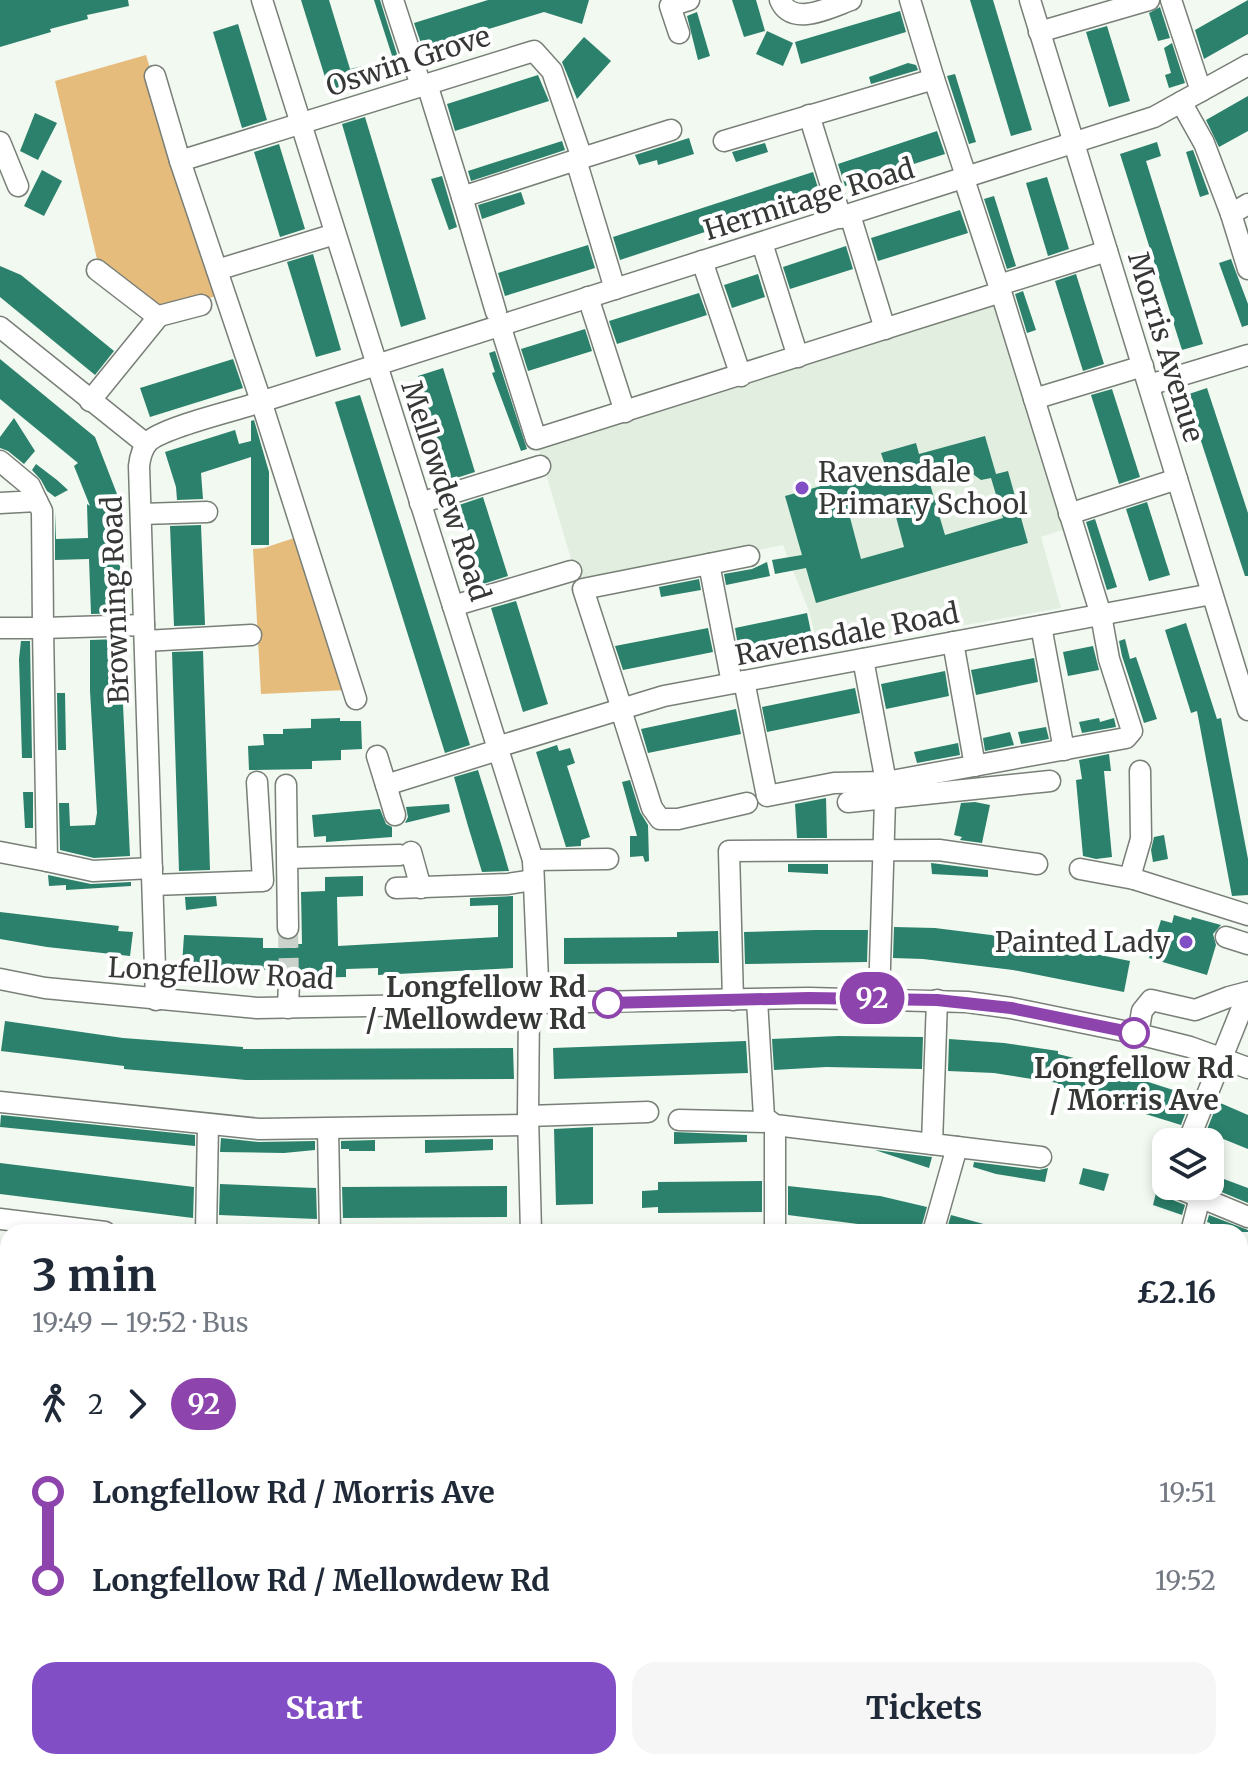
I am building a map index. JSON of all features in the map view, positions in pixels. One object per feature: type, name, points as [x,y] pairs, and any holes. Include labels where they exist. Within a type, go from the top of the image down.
[{"type":"street","name":"Mellowdew Road","points":[[262,0],[498,748],[533,870],[534,1004],[528,1120],[531,1224]]},
{"type":"street","points":[[393,0],[462,197],[536,439],[885,329],[1107,251]]},
{"type":"street","points":[[780,0],[787,11],[800,15],[851,0]]},
{"type":"street","points":[[848,802],[975,766],[1126,738],[1132,731],[1109,659],[1101,615],[910,0]]},
{"type":"street","name":"Morris Avenue","points":[[1030,0],[1248,707]]},
{"type":"street","points":[[1039,32],[1149,0]]},
{"type":"street","points":[[1171,0],[1201,91]]},
{"type":"street","points":[[676,2],[679,33]]},
{"type":"street","name":"Oswin Grove","points":[[180,161],[534,51],[552,71],[579,159]]},
{"type":"street","name":"Hermitage Road","points":[[376,364],[498,319],[615,289],[1073,145],[1154,117],[1248,65]]},
{"type":"street","points":[[155,76],[356,699]]},
{"type":"street","points":[[724,141],[934,79]]},
{"type":"street","points":[[1181,102],[1239,209],[1248,269]]},
{"type":"street","points":[[809,115],[885,329]]},
{"type":"street","points":[[462,197],[671,130]]},
{"type":"street","points":[[0,142],[18,186]]},
{"type":"street","points":[[579,159],[615,289]]},
{"type":"street","points":[[217,270],[335,234]]},
{"type":"street","points":[[762,243],[798,357]]},
{"type":"street","points":[[702,261],[741,376]]},
{"type":"street","points":[[97,270],[158,317]]},
{"type":"street","points":[[588,297],[625,412]]},
{"type":"street","points":[[90,401],[158,317],[201,305]]},
{"type":"street","points":[[0,327],[146,444],[171,431],[376,364]]},
{"type":"street","points":[[1034,399],[1248,355]]},
{"type":"street","name":"Browning Road","points":[[146,444],[139,466],[156,1000]]},
{"type":"street","points":[[0,461],[30,486],[42,511],[47,861]]},
{"type":"street","points":[[420,503],[540,466]]},
{"type":"street","points":[[1069,514],[1177,479]]},
{"type":"street","points":[[0,503],[37,501]]},
{"type":"street","points":[[141,514],[207,512]]},
{"type":"street","points":[[747,803],[678,819],[660,819],[652,808],[583,589],[749,556]]},
{"type":"street","points":[[709,564],[767,796],[834,783],[886,791],[930,792],[1050,781]]},
{"type":"street","points":[[453,606],[571,571]]},
{"type":"street","name":"Ravensdale Road","points":[[386,785],[664,696],[1212,594]]},
{"type":"street","points":[[1041,626],[1064,750]]},
{"type":"street","points":[[0,628],[251,635]]},
{"type":"street","points":[[953,642],[975,766]]},
{"type":"street","points":[[863,659],[886,791],[879,998]]},
{"type":"street","points":[[377,756],[395,815]]},
{"type":"street","points":[[1134,879],[1132,870],[1141,839],[1140,771]]},
{"type":"street","points":[[0,852],[93,871],[152,877],[263,881],[257,782]]},
{"type":"street","points":[[286,785],[288,928]]},
{"type":"street","points":[[733,1000],[729,851],[939,850],[1037,864]]},
{"type":"street","points":[[288,858],[405,854],[421,888]]},
{"type":"street","points":[[396,888],[508,884],[533,870],[608,859]]},
{"type":"street","points":[[1080,869],[1134,879],[1248,915]]},
{"type":"street","points":[[1226,937],[1248,944]]},
{"type":"street","name":"Longfellow Road","points":[[0,979],[45,988],[156,1000],[288,1008],[879,998],[937,1000],[1011,1008],[1138,1034],[1248,1068]]},
{"type":"street","points":[[288,1008],[289,982]]},
{"type":"street","points":[[1138,1034],[1142,1011],[1151,1000],[1195,1010],[1248,993]]},
{"type":"street","points":[[1194,1128],[1248,993]]},
{"type":"street","points":[[757,1000],[764,1117],[771,1124],[775,1224]]},
{"type":"street","points":[[932,1144],[937,1000]]},
{"type":"street","points":[[0,1102],[259,1129],[328,1129],[648,1112]]},
{"type":"street","points":[[679,1120],[771,1124],[1041,1157]]},
{"type":"street","points":[[206,1224],[208,1125]]},
{"type":"street","points":[[328,1129],[330,1224]]},
{"type":"street","points":[[935,1224],[957,1147]]},
{"type":"street","points":[[1193,1224],[1199,1200]]},
{"type":"street","points":[[1207,1200],[1248,1217]]},
{"type":"street","points":[[0,1219],[40,1224]]},
{"type":"shaded area","points":[[146,55],[217,296],[147,312],[101,276],[55,81]]},
{"type":"shaded area","name":"Ravensdale Primary School","points":[[1002,299],[1065,529],[1041,537],[1061,608],[819,651],[809,611],[783,545],[579,586],[538,447]]},
{"type":"shaded area","points":[[294,538],[347,690],[261,694],[253,549]]},
{"type":"building","points":[[0,0],[128,0],[129,6],[87,15],[88,19],[0,47]]},
{"type":"building","points":[[301,0],[329,0],[350,69],[363,66],[367,79],[329,90]]},
{"type":"building","points":[[374,0],[380,0],[401,67],[396,68]]},
{"type":"building","points":[[488,0],[589,0],[582,24],[544,12],[423,49],[414,23]]},
{"type":"building","points":[[732,0],[756,0],[765,31],[744,37]]},
{"type":"building","points":[[970,0],[993,0],[1032,130],[1011,136]]},
{"type":"building","points":[[1248,0],[1248,34],[1204,59],[1195,30]]},
{"type":"building","points":[[1160,7],[1170,38],[1158,41],[1149,13]]},
{"type":"building","points":[[900,11],[906,32],[801,64],[795,42]]},
{"type":"building","points":[[697,12],[710,56],[698,60],[687,16]]},
{"type":"building","points":[[238,24],[267,120],[242,128],[213,32]]},
{"type":"building","points":[[1107,26],[1130,101],[1109,107],[1086,32]]},
{"type":"building","points":[[767,31],[793,43],[783,66],[756,54]]},
{"type":"building","points":[[584,37],[611,61],[577,99],[562,62]]},
{"type":"building","points":[[1172,43],[1185,83],[1169,88],[1165,75],[1171,73],[1164,48]]},
{"type":"building","points":[[908,63],[916,65],[918,70],[871,84],[869,77]]},
{"type":"building","points":[[955,74],[976,142],[969,144],[947,76]]},
{"type":"building","points":[[538,75],[549,101],[455,131],[447,104]]},
{"type":"building","points":[[1248,96],[1248,131],[1219,147],[1206,120]]},
{"type":"building","points":[[35,113],[57,123],[38,160],[20,151]]},
{"type":"building","points":[[365,117],[426,319],[401,327],[342,124]]},
{"type":"building","points":[[937,131],[945,154],[845,186],[838,164]]},
{"type":"building","points":[[689,138],[694,154],[658,165],[657,160],[639,165],[635,155]]},
{"type":"building","points":[[562,141],[565,150],[471,181],[468,171]]},
{"type":"building","points":[[1157,142],[1161,156],[1146,161],[1203,344],[1182,350],[1120,154]]},
{"type":"building","points":[[765,143],[768,152],[736,162],[732,152]]},
{"type":"building","points":[[279,144],[305,229],[280,237],[254,152]]},
{"type":"building","points":[[1193,150],[1209,194],[1200,197],[1186,152]]},
{"type":"building","points":[[42,170],[62,181],[44,216],[24,206]]},
{"type":"building","points":[[813,172],[820,194],[620,260],[613,237]]},
{"type":"building","points":[[442,176],[457,227],[449,230],[431,179]]},
{"type":"building","points":[[1047,177],[1069,249],[1048,256],[1026,183]]},
{"type":"building","points":[[521,192],[525,204],[482,219],[478,205]]},
{"type":"building","points":[[994,196],[1016,266],[1007,269],[984,199]]},
{"type":"building","points":[[960,210],[968,233],[878,261],[871,238]]},
{"type":"building","points":[[588,245],[595,268],[505,296],[498,273]]},
{"type":"building","points":[[846,246],[853,269],[790,289],[783,267]]},
{"type":"building","points":[[313,254],[341,350],[316,357],[287,262]]},
{"type":"building","points":[[1231,259],[1248,304],[1248,325],[1242,327],[1219,263]]},
{"type":"building","points":[[0,266],[21,275],[114,351],[95,375],[0,297]]},
{"type":"building","points":[[758,274],[765,297],[732,308],[724,285]]},
{"type":"building","points":[[1076,274],[1104,364],[1083,371],[1055,281]]},
{"type":"building","points":[[1023,291],[1036,330],[1027,333],[1015,294]]},
{"type":"building","points":[[699,293],[707,315],[617,344],[609,321]]},
{"type":"building","points":[[585,329],[592,351],[528,371],[521,349]]},
{"type":"building","points":[[495,351],[527,449],[521,451],[492,373],[495,372],[489,353]]},
{"type":"building","points":[[0,359],[95,437],[117,494],[122,613],[91,614],[89,559],[55,560],[55,512],[56,539],[88,538],[87,504],[90,506],[74,466],[78,463],[0,399]]},
{"type":"building","points":[[233,359],[243,388],[150,417],[140,388]]},
{"type":"building","points":[[443,368],[475,472],[450,480],[418,376]]},
{"type":"building","points":[[1207,388],[1248,513],[1248,576],[1245,576],[1186,395]]},
{"type":"building","points":[[1112,389],[1140,477],[1119,484],[1091,395]]},
{"type":"building","points":[[360,395],[470,745],[445,753],[335,402]]},
{"type":"building","points":[[14,418],[35,451],[24,464],[0,448],[0,437]]},
{"type":"building","points":[[254,420],[269,472],[269,545],[251,545],[251,457],[201,473],[203,499],[177,500],[165,452],[235,430],[239,444],[251,441],[251,421]]},
{"type":"building","points":[[985,436],[996,474],[1008,471],[1028,543],[816,603],[806,568],[775,574],[772,560],[802,555],[785,496],[886,468],[881,453],[916,443],[919,454]],"holes":[[[970,472],[981,480],[991,478],[1003,518],[945,535],[930,484]],[[891,498],[904,547],[861,559],[848,510]]]},
{"type":"building","points":[[36,464],[68,490],[55,497],[47,491],[32,470]]},
{"type":"building","points":[[483,497],[508,576],[483,584],[459,505]]},
{"type":"building","points":[[1147,502],[1170,575],[1149,581],[1126,509]]},
{"type":"building","points":[[1095,519],[1117,587],[1107,590],[1086,522]]},
{"type":"building","points":[[201,525],[205,625],[174,626],[170,526]]},
{"type":"building","points":[[767,562],[770,576],[726,585],[724,574],[752,569]]},
{"type":"building","points":[[699,579],[701,590],[661,597],[659,587]]},
{"type":"building","points":[[516,601],[548,704],[523,712],[491,608]]},
{"type":"building","points":[[807,613],[812,637],[739,652],[735,628]]},
{"type":"building","points":[[1186,623],[1217,719],[1221,718],[1248,859],[1248,895],[1232,896],[1197,711],[1191,713],[1165,630]]},
{"type":"building","points":[[708,628],[713,652],[623,670],[615,646]]},
{"type":"building","points":[[120,639],[130,856],[94,858],[60,850],[59,803],[69,803],[70,826],[95,825],[90,640]]},
{"type":"building","points":[[1125,639],[1130,659],[1136,657],[1157,719],[1144,723],[1122,656],[1119,641]]},
{"type":"building","points":[[21,641],[30,641],[32,758],[22,758]]},
{"type":"building","points":[[1093,646],[1099,670],[1068,676],[1063,652]]},
{"type":"building","points":[[203,651],[210,870],[179,871],[172,652]]},
{"type":"building","points":[[1034,658],[1038,682],[976,695],[971,670]]},
{"type":"building","points":[[945,671],[949,696],[886,709],[881,684]]},
{"type":"building","points":[[855,688],[860,713],[767,732],[762,707]]},
{"type":"building","points":[[57,693],[65,693],[66,750],[58,750]]},
{"type":"building","points":[[736,709],[741,734],[648,753],[641,729]]},
{"type":"building","points":[[340,718],[340,721],[361,721],[362,749],[341,750],[341,760],[312,761],[312,769],[249,770],[248,746],[264,745],[263,734],[283,734],[283,729],[311,728],[311,719]]},
{"type":"building","points":[[1099,718],[1100,722],[1114,718],[1116,727],[1082,733],[1079,722]]},
{"type":"building","points":[[1046,727],[1049,739],[1021,744],[1018,732]]},
{"type":"building","points":[[1010,732],[1014,745],[985,751],[983,738]]},
{"type":"building","points":[[958,743],[960,755],[917,763],[914,752]]},
{"type":"building","points":[[557,745],[559,751],[570,748],[575,763],[567,766],[590,837],[581,840],[581,846],[566,847],[536,752]]},
{"type":"building","points":[[1109,754],[1111,771],[1104,771],[1112,857],[1096,859],[1083,856],[1076,780],[1082,779],[1079,760]]},
{"type":"building","points":[[478,770],[509,871],[482,872],[454,777]]},
{"type":"building","points":[[630,780],[640,812],[648,825],[649,861],[645,862],[643,856],[630,857],[630,836],[637,836],[622,782]]},
{"type":"building","points":[[23,792],[33,792],[33,828],[25,828]]},
{"type":"building","points":[[826,798],[827,838],[797,838],[795,804]]},
{"type":"building","points":[[961,803],[990,805],[982,843],[960,840],[962,837],[954,835]]},
{"type":"building","points":[[449,804],[450,812],[405,823],[408,817],[406,807]]},
{"type":"building","points":[[380,809],[386,824],[392,827],[392,837],[326,842],[326,836],[314,837],[312,815]]},
{"type":"building","points":[[1164,835],[1168,859],[1153,862],[1151,850],[1154,837]]},
{"type":"building","points":[[931,863],[988,870],[988,877],[932,874]]},
{"type":"building","points":[[788,864],[828,864],[828,874],[788,872]]},
{"type":"building","points":[[48,875],[91,884],[131,882],[131,886],[66,890],[66,885],[49,886]]},
{"type":"building","points":[[363,876],[363,896],[337,897],[338,946],[498,937],[498,905],[470,906],[470,898],[513,896],[513,968],[378,975],[378,968],[346,969],[346,977],[301,978],[290,969],[276,972],[182,966],[184,935],[263,938],[263,948],[296,948],[296,944],[302,944],[301,892],[325,891],[325,877]]},
{"type":"building","points":[[216,896],[217,906],[186,910],[185,897]]},
{"type":"building","points":[[0,912],[119,926],[118,931],[133,932],[130,956],[0,939]]},
{"type":"building","name":"Painted Lady","points":[[1174,915],[1221,925],[1213,934],[1216,945],[1207,975],[1149,958],[1161,920],[1172,923]]},
{"type":"building","points":[[894,927],[935,928],[1015,938],[1130,961],[1124,992],[1013,970],[893,958]]},
{"type":"building","points":[[868,930],[867,962],[745,964],[744,932]]},
{"type":"building","points":[[718,931],[719,963],[564,964],[564,938],[677,937],[677,932]]},
{"type":"building","points":[[5,1021],[123,1038],[243,1049],[513,1048],[514,1079],[246,1080],[124,1069],[124,1066],[1,1051]]},
{"type":"building","points":[[923,1037],[922,1069],[826,1067],[774,1070],[772,1039]]},
{"type":"building","points":[[949,1039],[1058,1051],[1058,1054],[1118,1069],[1117,1072],[1192,1096],[1181,1125],[1110,1103],[1111,1100],[1057,1086],[1058,1083],[994,1073],[948,1071]]},
{"type":"building","points":[[746,1041],[748,1073],[554,1079],[553,1048]]},
{"type":"building","points":[[1218,1102],[1248,1115],[1248,1149],[1224,1139],[1224,1128],[1208,1128]]},
{"type":"building","points":[[1,1115],[195,1135],[195,1146],[0,1127]]},
{"type":"building","points":[[593,1127],[593,1204],[556,1205],[554,1129]]},
{"type":"building","points":[[674,1132],[747,1135],[747,1142],[674,1144]]},
{"type":"building","points":[[221,1138],[259,1142],[315,1141],[315,1150],[220,1152]]},
{"type":"building","points":[[493,1139],[493,1150],[425,1153],[425,1140]]},
{"type":"building","points":[[375,1140],[375,1151],[341,1149],[341,1141]]},
{"type":"building","points":[[875,1150],[932,1157],[929,1168]]},
{"type":"building","points":[[974,1162],[1039,1170],[1048,1168],[1045,1182],[996,1174],[973,1167]]},
{"type":"building","points":[[0,1163],[194,1187],[193,1218],[0,1194]]},
{"type":"building","points":[[1083,1168],[1109,1174],[1104,1191],[1079,1184]]},
{"type":"building","points":[[1224,1179],[1248,1188],[1248,1203],[1224,1193]]},
{"type":"building","points":[[762,1181],[762,1212],[658,1213],[658,1207],[642,1208],[642,1191],[658,1190],[658,1182]]},
{"type":"building","points":[[220,1184],[316,1188],[317,1219],[219,1215]]},
{"type":"building","points":[[507,1186],[507,1217],[343,1218],[342,1187]]},
{"type":"building","points":[[788,1186],[880,1196],[927,1207],[922,1224],[858,1224],[788,1215]]},
{"type":"building","points":[[1154,1200],[1173,1200],[1185,1205],[1182,1215],[1153,1205]]},
{"type":"building","points":[[951,1215],[984,1224],[948,1224]]},
{"type":"building","points":[[1209,1215],[1232,1224],[1210,1224],[1207,1222]]},
{"type":"tunnel","points":[[288,928],[289,982]]},
{"type":"bus line","name":"92","points":[[608,1003],[809,998],[937,1000],[1011,1008],[1134,1033]]},
{"type":"place","name":"Ravensdale Primary School","points":[[802,488]]},
{"type":"place","name":"Painted Lady","points":[[1186,942]]},
{"type":"place","name":"Longfellow Rd / Mellowdew Rd","points":[[608,1003]]},
{"type":"place","name":"Longfellow Rd / Morris Ave","points":[[1134,1033]]}]
